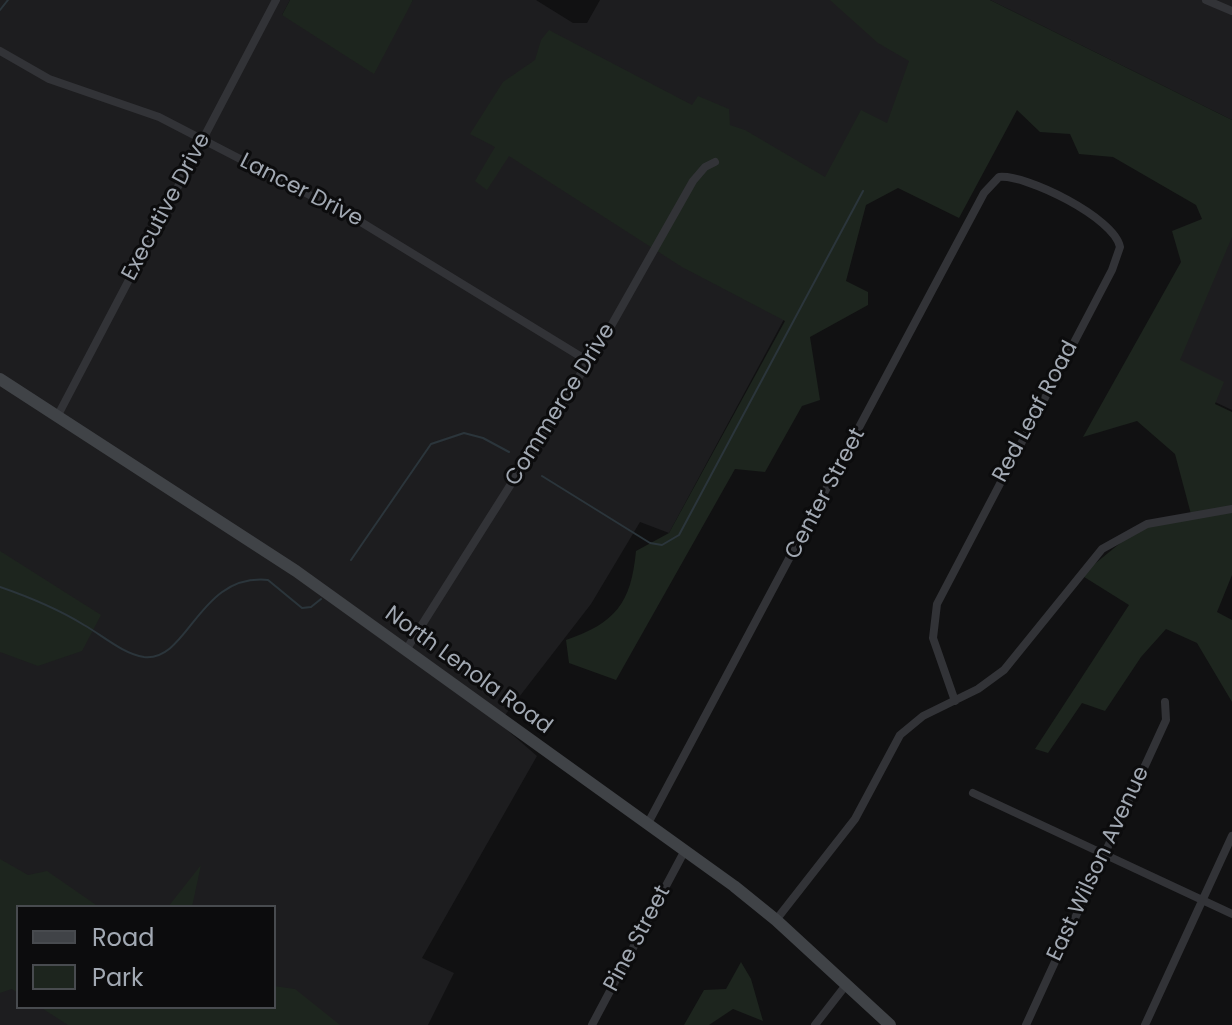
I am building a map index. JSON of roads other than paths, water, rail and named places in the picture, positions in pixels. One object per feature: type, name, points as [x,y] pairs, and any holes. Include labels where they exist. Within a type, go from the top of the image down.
[{"type":"main road","name":"North Lenola Road","points":[[0,379],[246,537],[406,650],[776,920],[890,1025]]},
{"type":"street","name":"Executive Drive","points":[[58,415],[276,0]]},
{"type":"street","points":[[1206,0],[1232,11]]},
{"type":"street","name":"Lancer Drive","points":[[0,51],[49,79],[149,113],[401,244],[588,361]]},
{"type":"street","name":"Commerce Drive","points":[[406,650],[588,361],[693,181],[705,167],[715,162]]},
{"type":"street","name":"Center Street","points":[[647,825],[978,203],[999,177],[1014,177]]},
{"type":"street","name":"Red Leaf Road","points":[[955,701],[933,638],[937,604],[1112,270],[1120,247],[1115,233],[1089,212],[1014,177]]},
{"type":"street","points":[[776,920],[855,819],[894,742],[915,721],[987,684],[1019,655],[1094,558],[1112,542],[1161,520],[1232,509]]},
{"type":"street","name":"East Wilson Avenue","points":[[1026,1025],[1166,720],[1165,702]]},
{"type":"street","points":[[973,793],[1232,914]]},
{"type":"street","points":[[1145,1025],[1232,836]]},
{"type":"street","name":"Pine Street","points":[[592,1025],[684,852]]},
{"type":"street","points":[[815,1025],[846,985]]},
{"type":"waterway","points":[[0,10],[8,0]]},
{"type":"waterway","points":[[542,476],[650,543],[662,545],[679,535],[863,191]]},
{"type":"waterway","points":[[351,560],[431,444],[464,433],[483,438],[509,452]]},
{"type":"waterway","points":[[0,587],[54,609],[121,648],[144,657],[159,655],[173,646],[210,603],[225,590],[244,582],[268,580],[302,608],[311,607],[321,599]]}]
